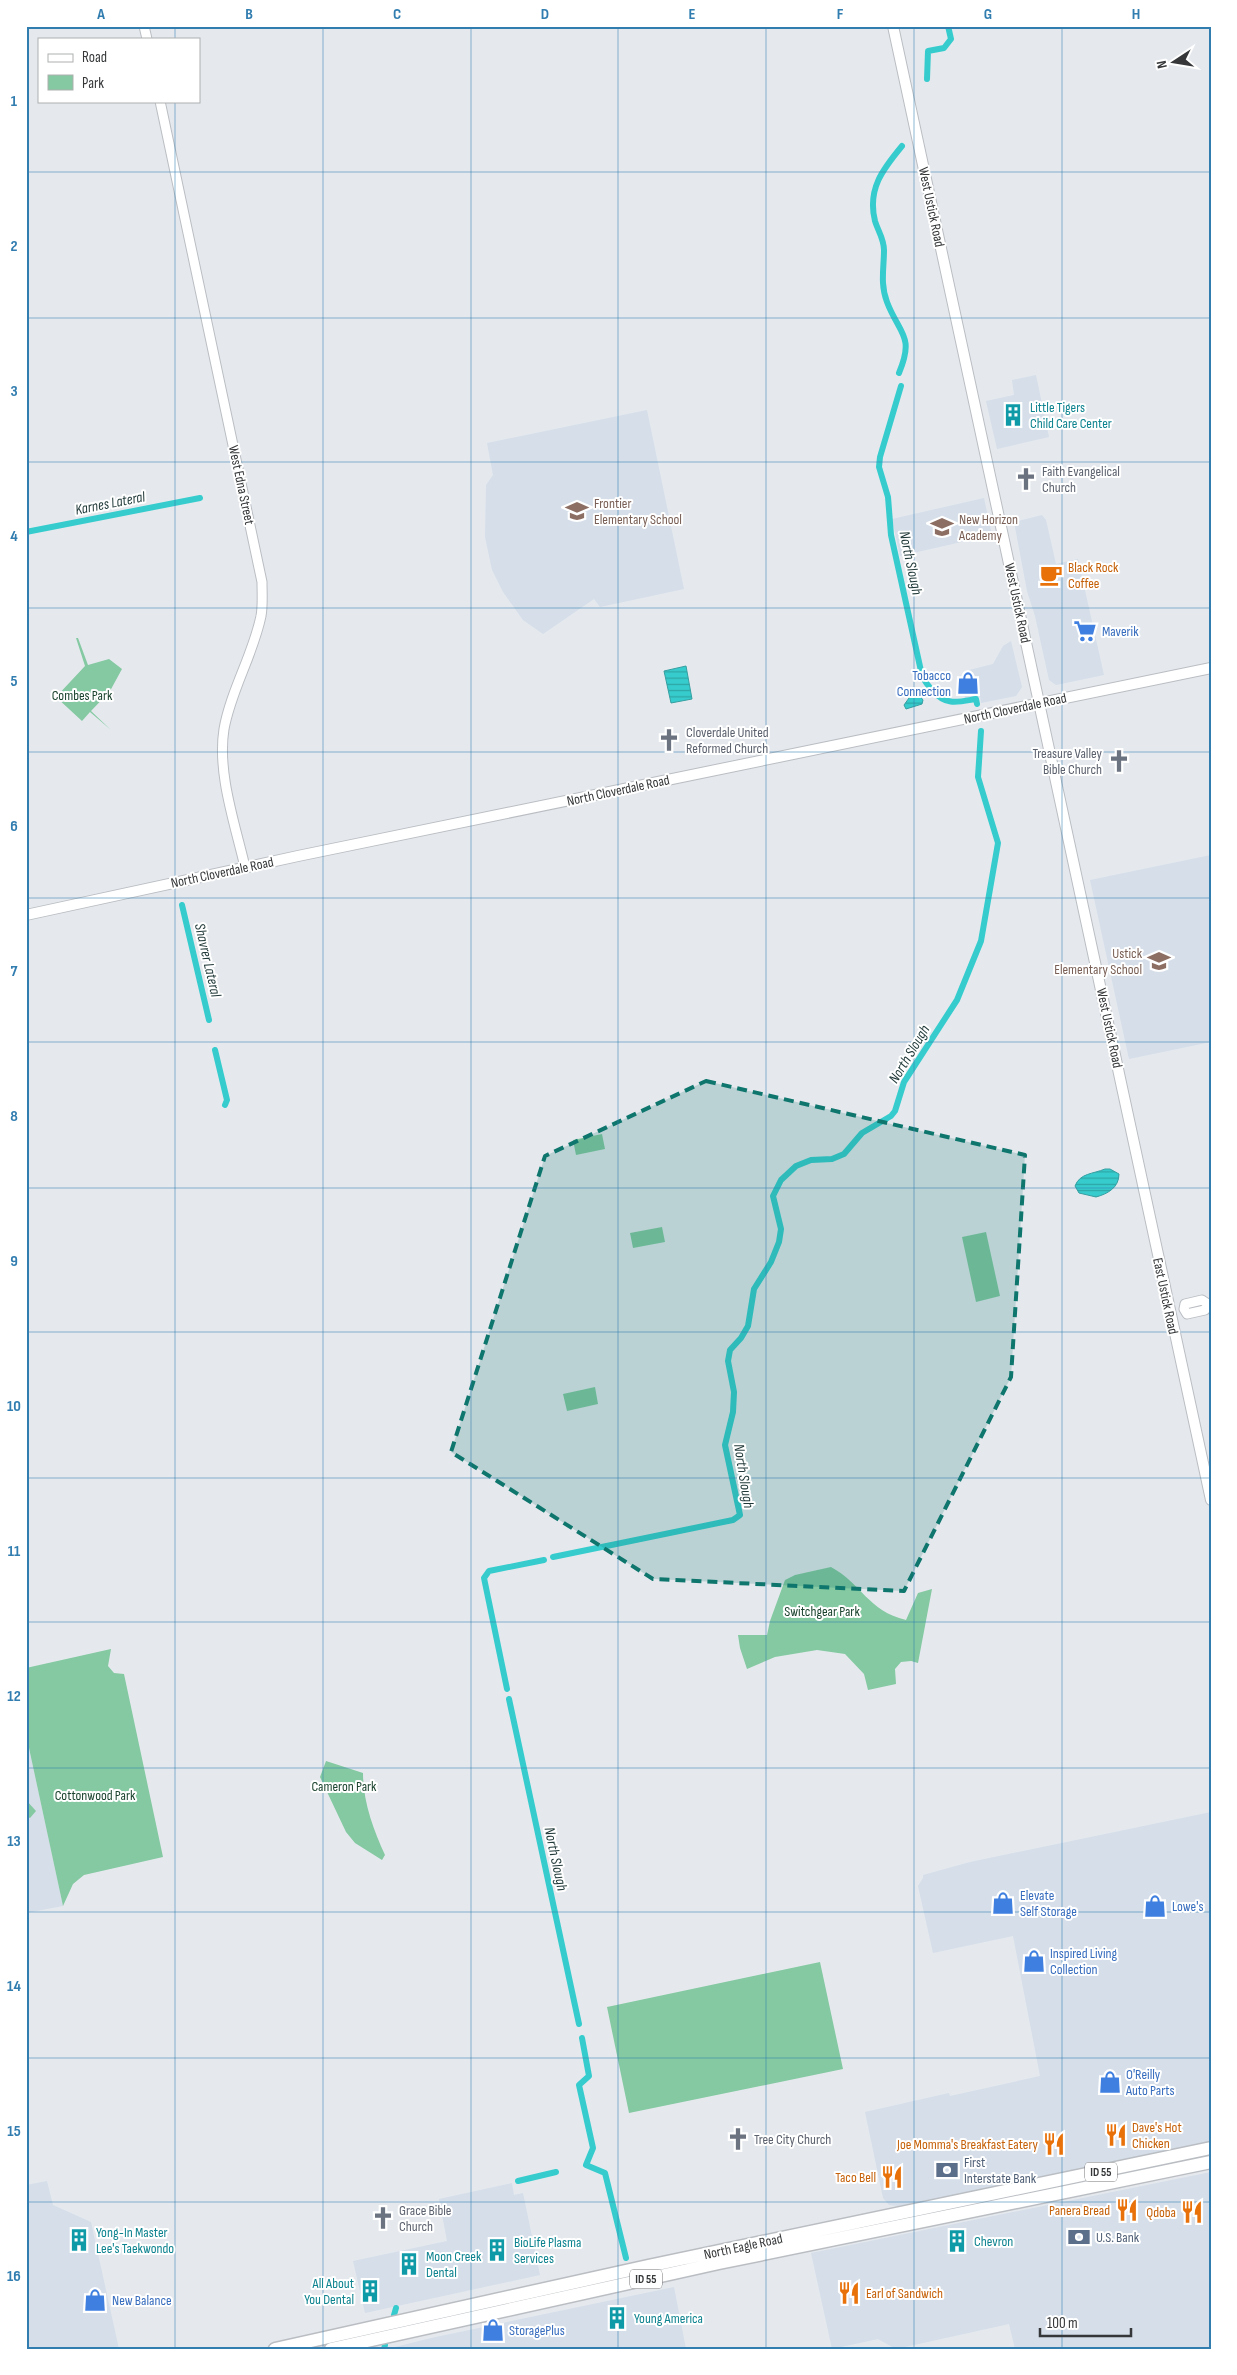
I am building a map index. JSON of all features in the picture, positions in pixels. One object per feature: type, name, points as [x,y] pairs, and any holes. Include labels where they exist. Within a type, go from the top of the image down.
[{"type":"highway","name":"North Eagle Road","points":[[275,2349],[330,2343],[865,2233],[884,2224],[979,2204],[1070,2179],[1211,2148]]},
{"type":"highway","name":"North Eagle Road","points":[[330,2343],[674,2260],[1211,2162]]},
{"type":"main road","name":"West Ustick Road","points":[[893,26],[1123,1091]]},
{"type":"main road","name":"North Cloverdale Road","points":[[26,915],[245,867],[1211,668]]},
{"type":"main road","name":"East Ustick Road","points":[[1123,1091],[1211,1500]]},
{"type":"street","name":"West Edna Street","points":[[160,102],[262,582],[261,617],[233,696],[224,729],[223,752],[226,783],[245,867]]},
{"type":"highlighted area","points":[[706,1081],[1025,1155],[1011,1377],[904,1591],[653,1579],[451,1452],[545,1156]]},
{"type":"shaded area","points":[[1036,375],[1049,437],[997,449],[986,401],[1014,395],[1012,380]]},
{"type":"shaded area","name":"Frontier Elementary School","points":[[647,410],[684,589],[600,607],[594,599],[543,634],[523,620],[503,592],[492,570],[485,537],[486,485],[493,475],[487,443]]},
{"type":"shaded area","name":"New Horizon Academy","points":[[984,498],[992,535],[900,556],[892,519]]},
{"type":"shaded area","points":[[1042,515],[1046,520],[1056,564],[1078,559],[1104,675],[1056,685],[1049,680],[1035,616],[1027,591],[1014,522]]},
{"type":"shaded area","points":[[1011,641],[1022,687],[1016,696],[981,703],[980,696],[965,698],[960,676],[969,672],[969,670],[993,664],[1003,646]]},
{"type":"shaded area","name":"Ustick Elementary School","points":[[1211,855],[1211,1042],[1129,1059],[1090,880]]},
{"type":"shaded area","points":[[26,1734],[63,1906],[26,1913]]},
{"type":"shaded area","points":[[1211,1812],[1211,2144],[898,2206],[889,2205],[883,2198],[865,2112],[949,2093],[950,2096],[1040,2076],[1013,1936],[933,1953],[918,1886],[923,1875],[970,1862]]},
{"type":"shaded area","points":[[1211,2172],[1211,2349],[1015,2349],[1009,2324],[896,2349],[878,2339],[832,2349],[811,2253]]},
{"type":"shaded area","points":[[47,2181],[53,2205],[91,2222],[119,2349],[26,2349],[26,2185]]},
{"type":"shaded area","points":[[512,2183],[514,2195],[523,2193],[540,2275],[365,2313],[353,2261],[447,2241],[439,2199]]},
{"type":"shaded area","points":[[674,2287],[686,2349],[387,2349],[431,2338]]},
{"type":"green space","name":"Combes Park","points":[[76,638],[78,638],[88,665],[109,659],[122,669],[110,691],[91,711],[111,730],[90,712],[82,721],[56,697],[85,666]]},
{"type":"green space","points":[[602,1134],[605,1149],[576,1155],[573,1140]]},
{"type":"green space","points":[[662,1227],[665,1242],[633,1248],[630,1233]]},
{"type":"green space","points":[[986,1232],[1000,1296],[976,1302],[962,1237]]},
{"type":"green space","points":[[595,1387],[598,1404],[567,1411],[563,1394]]},
{"type":"green space","name":"Switchgear Park","points":[[831,1567],[850,1581],[882,1610],[906,1620],[918,1593],[932,1589],[918,1663],[911,1661],[901,1662],[895,1669],[896,1684],[868,1690],[864,1674],[845,1654],[817,1650],[775,1657],[747,1669],[738,1635],[767,1635],[770,1621],[785,1580],[795,1575]]},
{"type":"green space","name":"Cottonwood Park","points":[[111,1649],[108,1666],[114,1673],[124,1674],[163,1857],[84,1875],[73,1884],[63,1906],[26,1734],[26,1668]]},
{"type":"green space","name":"Cameron Park","points":[[326,1761],[363,1773],[369,1815],[385,1855],[382,1860],[355,1843],[346,1832],[320,1777]]},
{"type":"green space","points":[[26,1800],[36,1811],[30,1818],[26,1816]]},
{"type":"green space","points":[[820,1962],[843,2069],[629,2113],[607,2007]]},
{"type":"water","points":[[686,666],[692,699],[671,703],[664,671]]},
{"type":"water","points":[[914,691],[923,700],[922,704],[906,709],[904,705]]},
{"type":"water","points":[[1110,1169],[1119,1174],[1117,1183],[1112,1190],[1096,1197],[1079,1193],[1075,1186],[1080,1179],[1087,1174]]},
{"type":"waterway","name":"North Slough","points":[[927,79],[928,51],[944,48],[951,39],[948,26]]},
{"type":"waterway","name":"North Slough","points":[[899,373],[906,350],[904,335],[885,295],[883,282],[884,246],[875,221],[873,199],[878,180],[902,146]]},
{"type":"waterway","name":"North Slough","points":[[901,386],[880,457],[879,467],[888,497],[891,535],[921,671],[927,684],[943,699],[953,702],[976,699],[977,704]]},
{"type":"waterway","name":"Karnes Lateral","points":[[26,532],[200,498]]},
{"type":"waterway","name":"North Slough","points":[[553,1557],[733,1520],[740,1515],[725,1445],[733,1412],[734,1392],[728,1361],[730,1350],[741,1338],[748,1326],[754,1289],[771,1262],[779,1242],[781,1229],[773,1196],[781,1180],[796,1166],[811,1160],[832,1159],[844,1154],[862,1133],[891,1116],[895,1111],[904,1082],[957,1000],[981,941],[998,843],[978,777],[981,731]]},
{"type":"waterway","name":"Shavrer Lateral","points":[[182,905],[209,1020]]},
{"type":"waterway","name":"Shavrer Lateral","points":[[215,1050],[227,1100],[225,1105]]},
{"type":"waterway","name":"North Slough","points":[[507,1689],[484,1578],[489,1571],[544,1560]]},
{"type":"waterway","name":"North Slough","points":[[509,1699],[579,2024]]},
{"type":"waterway","name":"North Slough","points":[[582,2038],[589,2076],[579,2085],[593,2148],[586,2165],[605,2173],[626,2258]]},
{"type":"waterway","name":"North Slough","points":[[518,2181],[556,2172]]},
{"type":"waterway","name":"North Slough","points":[[394,2315],[396,2308]]},
{"type":"waterway","name":"North Slough","points":[[384,2349],[385,2345]]},
{"type":"place","name":"Little Tigers Child Care Center","points":[[1013,415]]},
{"type":"place","name":"Faith Evangelical Church","points":[[1026,479]]},
{"type":"place","name":"Frontier Elementary School","points":[[577,511]]},
{"type":"place","name":"New Horizon Academy","points":[[942,527]]},
{"type":"place","name":"Black Rock Coffee","points":[[1051,575]]},
{"type":"place","name":"Maverik","points":[[1085,631]]},
{"type":"place","name":"Tobacco Connection","points":[[968,683]]},
{"type":"place","name":"Cloverdale United Reformed Church","points":[[669,740]]},
{"type":"place","name":"Treasure Valley Bible Church","points":[[1119,761]]},
{"type":"place","name":"Ustick Elementary School","points":[[1159,961]]},
{"type":"place","name":"Elevate Self Storage","points":[[1003,1903]]},
{"type":"place","name":"Lowe's","points":[[1155,1906]]},
{"type":"place","name":"Inspired Living Collection","points":[[1034,1961]]},
{"type":"place","name":"O'Reilly Auto Parts","points":[[1110,2082]]},
{"type":"place","name":"Dave's Hot Chicken","points":[[1116,2135]]},
{"type":"place","name":"Tree City Church","points":[[738,2139]]},
{"type":"place","name":"Joe Momma's Breakfast Eatery","points":[[1054,2144]]},
{"type":"place","name":"First Interstate Bank","points":[[947,2170]]},
{"type":"place","name":"Taco Bell","points":[[892,2177]]},
{"type":"place","name":"Panera Bread","points":[[1127,2210]]},
{"type":"place","name":"Qdoba","points":[[1192,2212]]},
{"type":"place","name":"Grace Bible Church","points":[[383,2218]]},
{"type":"place","name":"U.S. Bank","points":[[1079,2237]]},
{"type":"place","name":"Yong-In Master Lee's Taekwondo","points":[[79,2240]]},
{"type":"place","name":"Chevron","points":[[957,2241]]},
{"type":"place","name":"BioLife Plasma Services","points":[[497,2250]]},
{"type":"place","name":"Moon Creek Dental","points":[[409,2264]]},
{"type":"place","name":"All About You Dental","points":[[370,2291]]},
{"type":"place","name":"Earl of Sandwich","points":[[849,2293]]},
{"type":"place","name":"New Balance","points":[[95,2300]]},
{"type":"place","name":"Young America","points":[[617,2318]]},
{"type":"place","name":"StoragePlus","points":[[493,2330]]}]
